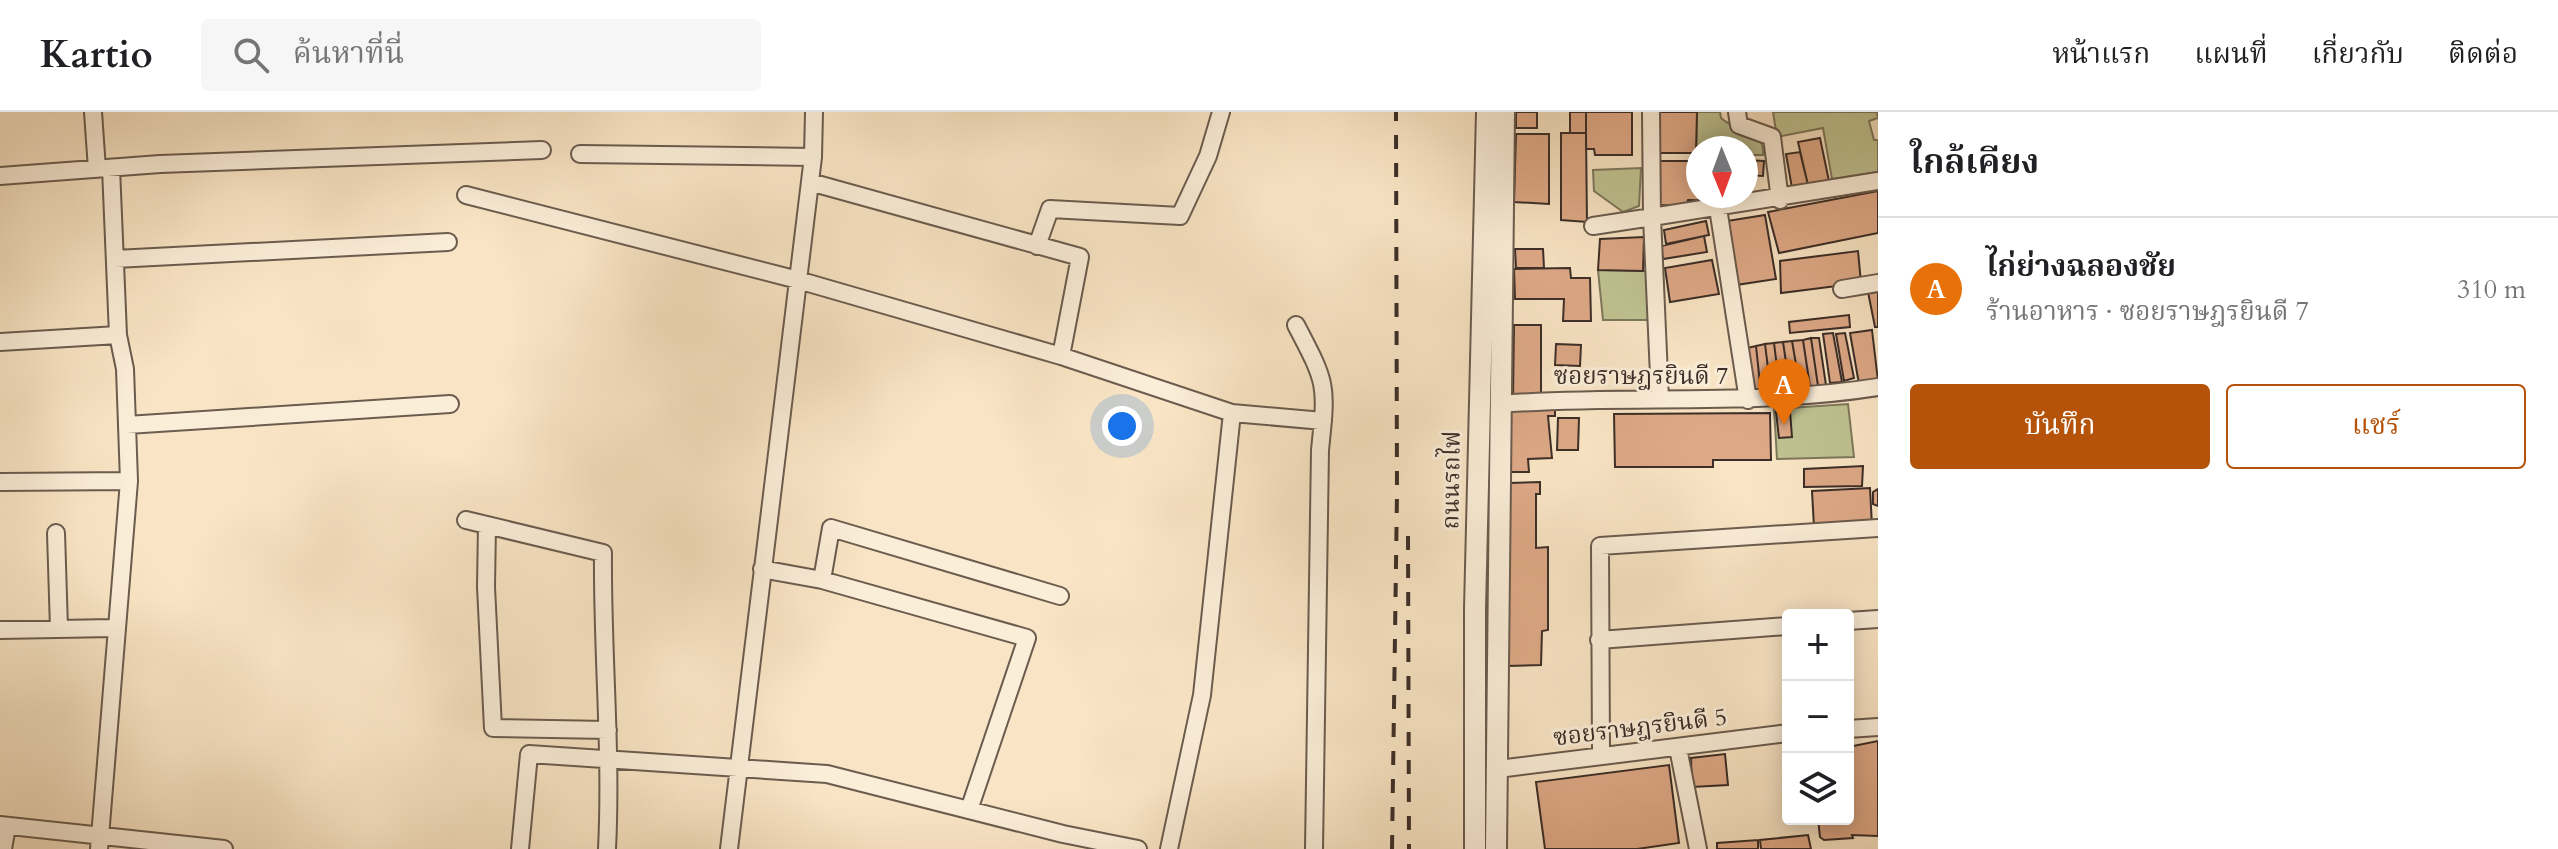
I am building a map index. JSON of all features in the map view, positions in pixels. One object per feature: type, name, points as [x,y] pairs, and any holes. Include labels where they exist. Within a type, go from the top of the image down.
[{"type":"street","points":[[93,112],[104,168],[115,259],[118,335],[125,369],[129,481],[114,628],[100,841]]},
{"type":"street","points":[[729,849],[813,157],[814,112]]},
{"type":"street","points":[[1037,246],[1050,209],[1180,216],[1208,156],[1221,112]]},
{"type":"street","name":"ถนนรถไฟ","points":[[1475,849],[1475,609],[1487,112]]},
{"type":"street","name":"ถนนรถไฟ","points":[[1496,849],[1504,112]]},
{"type":"street","points":[[1651,112],[1660,399]]},
{"type":"street","points":[[1737,112],[1739,125],[1772,137],[1780,200]]},
{"type":"street","points":[[0,176],[104,168],[542,150]]},
{"type":"street","points":[[580,154],[813,157]]},
{"type":"street","points":[[1758,203],[1878,181]]},
{"type":"street","points":[[810,182],[1080,257],[1061,356]]},
{"type":"street","points":[[466,195],[798,280],[1061,356],[1232,413],[1323,421]]},
{"type":"street","points":[[1593,226],[1718,208],[1748,400]]},
{"type":"street","points":[[115,259],[448,242]]},
{"type":"street","points":[[1842,289],[1878,283]]},
{"type":"street","points":[[1296,325],[1324,382],[1327,396],[1323,421],[1314,849]]},
{"type":"street","points":[[0,342],[118,335]]},
{"type":"street","name":"ซอยราษฎรยินดี 7","points":[[1500,404],[1660,399],[1748,400],[1878,387]]},
{"type":"street","points":[[127,425],[450,404]]},
{"type":"street","points":[[1169,849],[1202,695],[1232,413]]},
{"type":"street","points":[[0,482],[129,481]]},
{"type":"street","points":[[466,520],[603,553],[604,680],[611,759],[607,849]]},
{"type":"street","points":[[487,525],[486,587],[493,728],[608,730]]},
{"type":"street","points":[[822,580],[831,528],[1060,596]]},
{"type":"street","points":[[1601,754],[1600,546],[1878,528]]},
{"type":"street","points":[[56,533],[59,629]]},
{"type":"street","points":[[762,569],[822,580],[1027,638],[969,810]]},
{"type":"street","points":[[1475,609],[1498,609]]},
{"type":"street","points":[[1854,621],[1878,619]]},
{"type":"street","points":[[1599,640],[1782,626]]},
{"type":"street","points":[[0,630],[114,628]]},
{"type":"street","points":[[1854,729],[1878,727]]},
{"type":"street","name":"ซอยราษฎรยินดี 5","points":[[1498,769],[1782,734]]},
{"type":"street","points":[[1678,748],[1698,849]]},
{"type":"street","points":[[520,849],[529,754],[827,774],[1138,849]]},
{"type":"street","points":[[3,849],[3,825],[100,841],[224,849]]},
{"type":"green space","points":[[1697,112],[1720,112],[1721,118],[1728,123],[1756,136],[1696,136]]},
{"type":"green space","points":[[1773,112],[1877,112],[1878,118],[1869,121],[1874,140],[1878,140],[1878,172],[1832,179],[1823,128],[1777,137]]},
{"type":"green space","points":[[1758,138],[1763,147],[1763,155],[1758,155]]},
{"type":"green space","points":[[1641,168],[1639,206],[1623,212],[1594,191],[1593,170]]},
{"type":"green space","points":[[1598,270],[1647,271],[1649,320],[1603,320]]},
{"type":"green space","points":[[1848,404],[1854,457],[1777,459],[1774,409]]},
{"type":"building","points":[[1516,112],[1537,112],[1537,128],[1516,128]]},
{"type":"building","points":[[1570,112],[1586,112],[1586,133],[1570,133]]},
{"type":"building","points":[[1586,112],[1632,112],[1632,155],[1595,155],[1594,149],[1586,149]]},
{"type":"building","points":[[1656,112],[1697,112],[1696,136],[1686,136],[1686,153],[1656,153]]},
{"type":"building","points":[[1561,133],[1586,133],[1587,222],[1561,220]]},
{"type":"building","points":[[1516,134],[1549,134],[1549,204],[1514,202]]},
{"type":"building","points":[[1820,138],[1829,181],[1808,185],[1798,142]]},
{"type":"building","points":[[1800,152],[1808,185],[1792,188],[1786,154]]},
{"type":"building","points":[[1659,161],[1686,161],[1686,206],[1658,205]]},
{"type":"building","points":[[1758,161],[1764,161],[1763,176],[1758,176]]},
{"type":"building","points":[[1878,191],[1878,233],[1779,253],[1768,212]]},
{"type":"building","points":[[1765,215],[1776,279],[1736,285],[1727,221]]},
{"type":"building","points":[[1706,221],[1709,235],[1666,244],[1664,230]]},
{"type":"building","points":[[1704,236],[1707,252],[1663,259],[1661,246]]},
{"type":"building","points":[[1644,237],[1643,271],[1598,270],[1600,239]]},
{"type":"building","points":[[1515,249],[1543,249],[1544,268],[1516,268]]},
{"type":"building","points":[[1858,251],[1861,283],[1781,293],[1780,261]]},
{"type":"building","points":[[1712,260],[1719,294],[1670,302],[1665,268]]},
{"type":"building","points":[[1570,268],[1571,278],[1590,278],[1591,321],[1563,321],[1564,299],[1515,299],[1514,269]]},
{"type":"building","points":[[1878,285],[1878,327],[1875,327],[1867,287]]},
{"type":"building","points":[[1849,315],[1850,327],[1790,333],[1789,322]]},
{"type":"building","points":[[1514,325],[1541,325],[1541,398],[1513,397]]},
{"type":"building","points":[[1872,330],[1878,381],[1859,384],[1850,333]]},
{"type":"building","points":[[1833,333],[1842,382],[1830,383],[1823,334]]},
{"type":"building","points":[[1845,333],[1854,378],[1844,381],[1836,334]]},
{"type":"building","points":[[1811,338],[1819,338],[1826,385],[1818,386]]},
{"type":"building","points":[[1811,338],[1818,386],[1810,387],[1803,340]]},
{"type":"building","points":[[1803,340],[1810,387],[1800,388],[1792,341]]},
{"type":"building","points":[[1792,341],[1800,388],[1790,389],[1783,342]]},
{"type":"building","points":[[1783,342],[1790,389],[1780,391],[1774,343]]},
{"type":"building","points":[[1774,343],[1780,391],[1771,392],[1765,344]]},
{"type":"building","points":[[1556,344],[1581,345],[1580,366],[1555,365]]},
{"type":"building","points":[[1765,344],[1771,392],[1761,393],[1756,346]]},
{"type":"building","points":[[1756,346],[1761,393],[1751,394],[1747,348]]},
{"type":"building","points":[[1511,409],[1555,409],[1555,416],[1548,416],[1552,458],[1528,459],[1529,472],[1509,472],[1505,420],[1511,420]]},
{"type":"building","points":[[1790,411],[1792,437],[1779,438],[1776,412]]},
{"type":"building","points":[[1770,413],[1771,460],[1713,460],[1713,467],[1615,467],[1614,414]]},
{"type":"building","points":[[1558,418],[1579,418],[1578,450],[1557,450]]},
{"type":"building","points":[[1863,466],[1862,486],[1804,487],[1804,469]]},
{"type":"building","points":[[1540,482],[1540,494],[1536,494],[1536,548],[1548,547],[1548,630],[1542,631],[1541,665],[1507,666],[1509,483]]},
{"type":"building","points":[[1870,488],[1872,526],[1814,527],[1812,491]]},
{"type":"building","points":[[1878,489],[1878,506],[1873,504],[1873,492]]},
{"type":"building","points":[[1878,741],[1878,836],[1852,835],[1853,838],[1824,840],[1820,837],[1819,825],[1854,825],[1854,746]]},
{"type":"building","points":[[1725,754],[1728,785],[1692,787],[1691,758]]},
{"type":"building","points":[[1669,765],[1679,843],[1637,849],[1545,849],[1536,782]]},
{"type":"building","points":[[1808,835],[1811,849],[1761,849],[1760,840]]},
{"type":"building","points":[[1758,840],[1758,849],[1717,849],[1717,843]]},
{"type":"railway","points":[[1392,849],[1397,493],[1396,112]]},
{"type":"railway","points":[[1408,536],[1409,849]]},
{"type":"place","name":"ไก่ย่างฉลองชัย","points":[[1784,425]]}]
